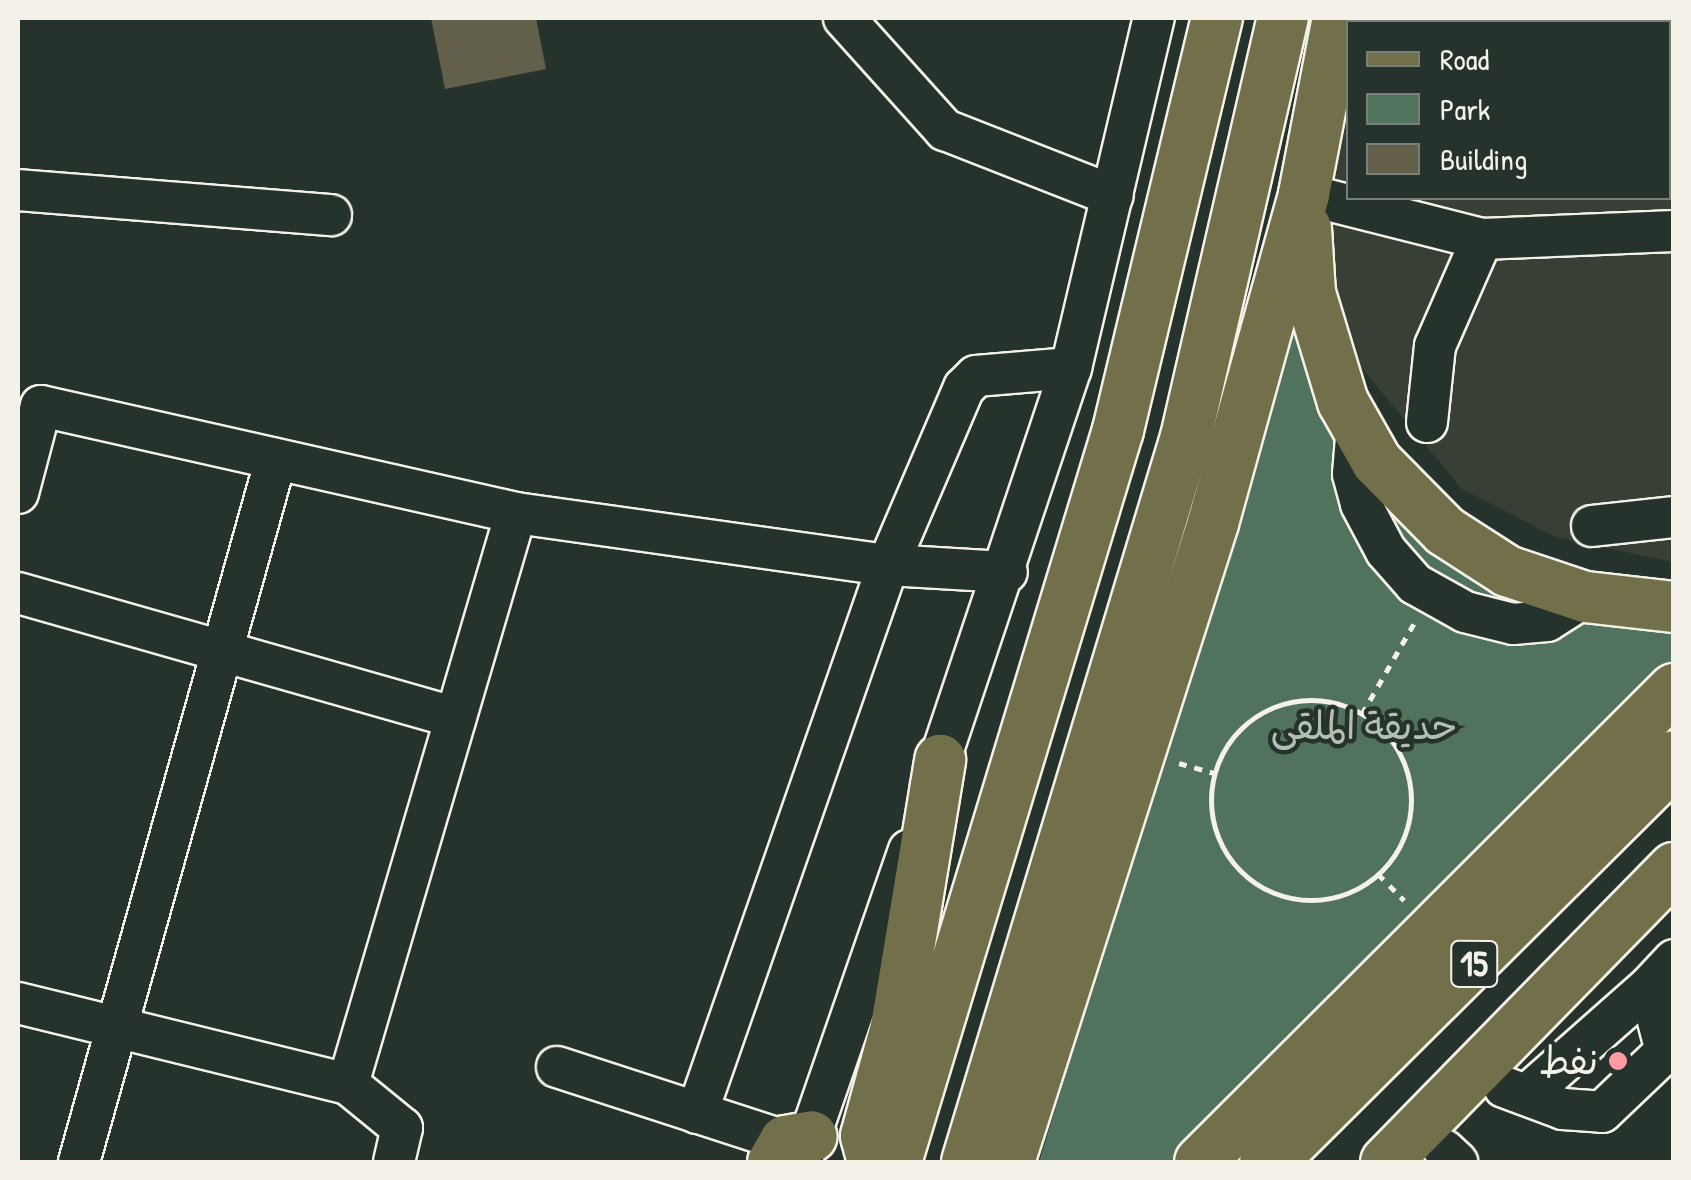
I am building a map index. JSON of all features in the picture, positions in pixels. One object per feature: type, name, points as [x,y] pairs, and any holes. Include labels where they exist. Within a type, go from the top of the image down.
[{"type":"highway","name":"15","points":[[1267,1162],[1674,758]]},
{"type":"highway","name":"15","points":[[1322,1162],[1674,811]]},
{"type":"main road","points":[[896,1162],[1042,698],[1192,144],[1217,18]]},
{"type":"main road","points":[[967,1162],[1132,628],[1254,154],[1284,18]]},
{"type":"main road","points":[[1009,1162],[1162,695],[1304,194],[1338,18]]},
{"type":"main road","points":[[1304,194],[1310,293],[1357,426],[1377,462],[1445,530],[1507,571],[1585,598],[1674,607]]},
{"type":"main road","points":[[1200,1162],[1674,689]]},
{"type":"main road","points":[[873,1162],[866,1136],[896,1027],[940,760]]},
{"type":"main road","points":[[1386,1162],[1674,868]]},
{"type":"main road","points":[[992,1162],[1079,942]]},
{"type":"main road","points":[[1444,1158],[1517,1090],[1519,1028]]},
{"type":"street","points":[[844,18],[945,130],[1113,196]]},
{"type":"street","points":[[558,1067],[697,1113],[793,1151],[940,760],[1072,368],[1154,18]]},
{"type":"street","points":[[18,190],[331,216]]},
{"type":"street","points":[[1304,194],[1482,239],[1674,231]]},
{"type":"street","points":[[1426,422],[1435,346],[1482,239]]},
{"type":"street","points":[[697,1113],[888,565],[964,388],[976,376],[1072,368]]},
{"type":"street","points":[[18,494],[26,428],[40,406],[516,513],[888,565],[1006,572]]},
{"type":"street","points":[[1357,426],[1353,474],[1361,504],[1386,551],[1432,594],[1513,624],[1547,621],[1585,598]]},
{"type":"street","points":[[79,1162],[276,459]]},
{"type":"street","points":[[348,1084],[516,513]]},
{"type":"street","points":[[1592,526],[1674,517]]},
{"type":"street","points":[[18,593],[456,718]]},
{"type":"street","points":[[1661,974],[1665,1034],[1660,1062],[1602,1112],[1563,1109],[1517,1090],[1661,974]]},
{"type":"street","points":[[18,1003],[348,1084],[402,1128],[394,1162]]},
{"type":"path","points":[[1362,714],[1432,594]]},
{"type":"path","points":[[1323,701],[1362,714],[1392,742],[1409,780],[1408,822],[1392,859],[1360,887],[1320,900],[1258,885],[1227,855],[1212,816],[1222,754],[1247,723],[1283,704],[1323,701]]},
{"type":"shaded area","points":[[1354,18],[1673,18],[1673,562],[1556,537],[1462,489],[1322,320],[1330,161],[1346,62],[1346,200],[1671,200],[1671,20]]},
{"type":"green space","name":"حديقة الملقى","points":[[1295,325],[1366,484],[1673,626],[1673,679],[1182,1162],[1039,1162]]},
{"type":"building","points":[[431,18],[536,18],[546,69],[445,89]]},
{"type":"place","name":"نفط","points":[[1618,1061]]}]
